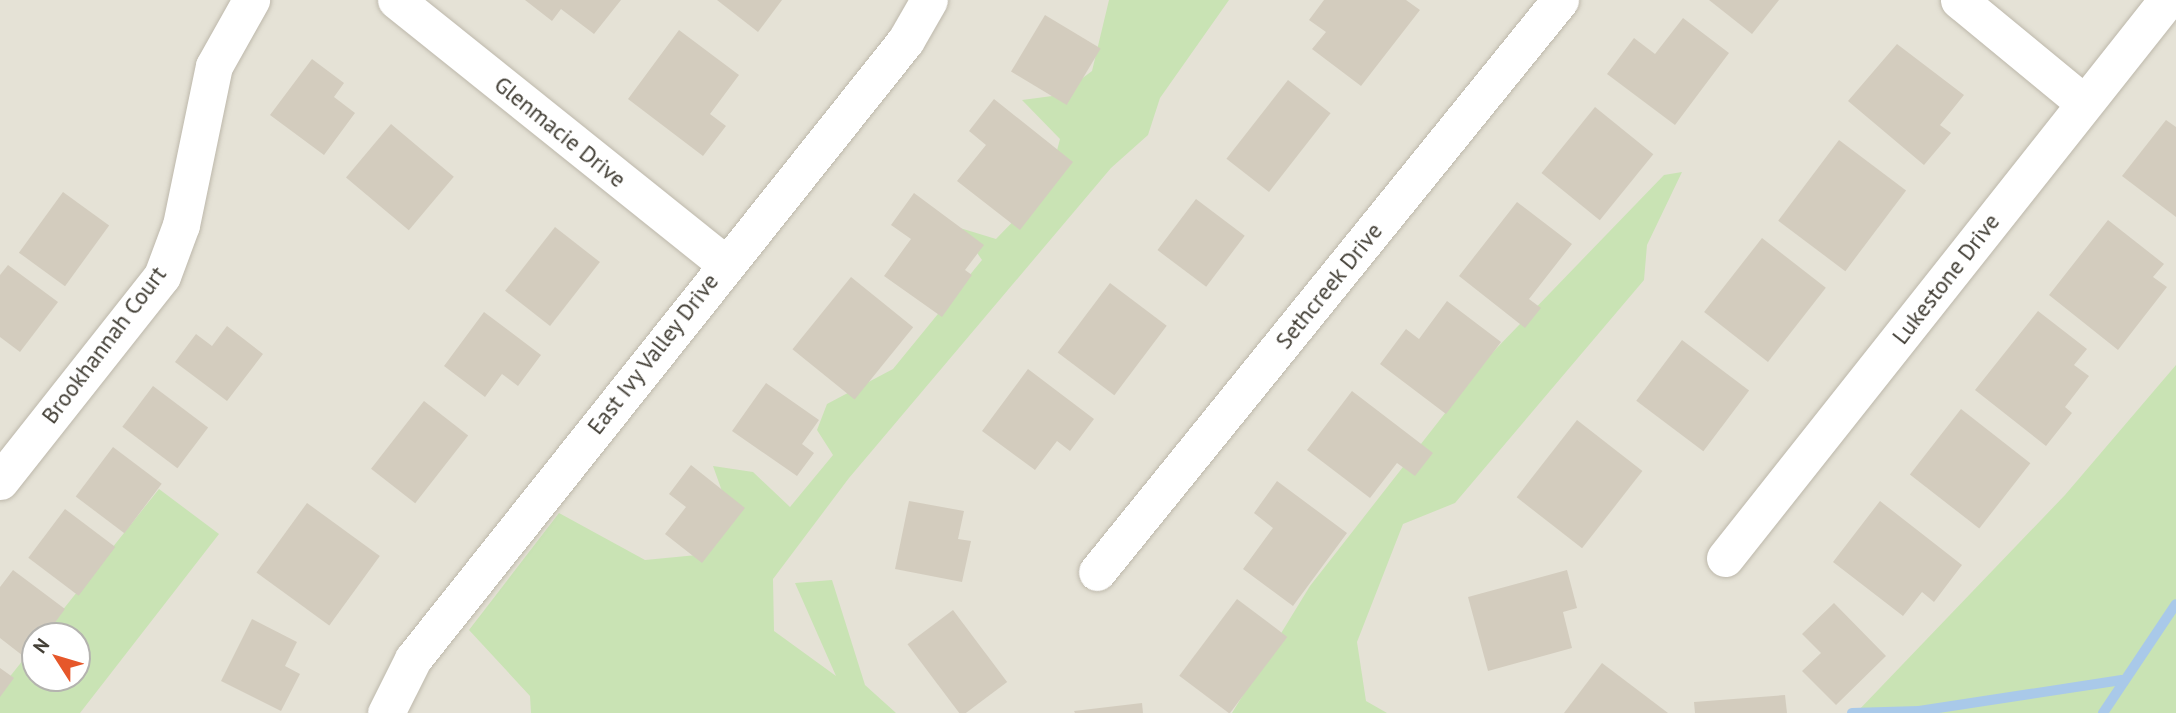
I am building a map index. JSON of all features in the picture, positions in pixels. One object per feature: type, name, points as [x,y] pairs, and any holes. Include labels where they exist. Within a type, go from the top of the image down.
[{"type":"street","name":"Brookhannah Court","points":[[0,481],[162,276],[181,225],[214,66],[251,0]]},
{"type":"street","name":"Glenmacie Drive","points":[[396,0],[725,264]]},
{"type":"street","name":"East Ivy Valley Drive","points":[[386,713],[413,659],[906,40],[929,0]]},
{"type":"street","name":"Sethcreek Drive","points":[[1097,572],[1560,0]]},
{"type":"street","points":[[1959,0],[2084,103]]},
{"type":"street","name":"Lukestone Drive","points":[[1725,558],[2167,0]]},
{"type":"shaded area","points":[[0,0],[2176,0],[2176,713],[0,713]]},
{"type":"green space","points":[[1109,0],[1229,0],[1160,98],[1148,135],[1111,168],[849,478],[773,579],[774,631],[836,676],[795,583],[832,580],[865,685],[896,713],[531,713],[530,696],[469,630],[559,513],[645,560],[697,555],[732,519],[713,466],[753,472],[790,507],[833,455],[817,430],[827,404],[893,369],[982,260],[960,228],[996,239],[1048,185],[1060,139],[1022,100],[1060,95],[1092,71]]},
{"type":"green space","points":[[1682,172],[1647,245],[1644,280],[1455,503],[1403,524],[1357,642],[1366,701],[1387,713],[1232,713],[1310,586],[1492,353],[1664,175]]},
{"type":"green space","points":[[2176,365],[2176,713],[1856,713],[2065,495]]},
{"type":"green space","points":[[159,489],[219,534],[80,713],[0,713],[0,689],[21,663],[21,692],[91,692],[91,622],[53,622]]},
{"type":"building","points":[[525,0],[621,0],[594,34],[561,9],[552,21]]},
{"type":"building","points":[[717,0],[782,0],[758,32]]},
{"type":"building","points":[[1324,0],[1406,0],[1420,10],[1361,86],[1312,49],[1326,32],[1309,20]]},
{"type":"building","points":[[1709,0],[1779,0],[1752,34]]},
{"type":"building","points":[[1045,15],[1101,48],[1067,105],[1011,72]]},
{"type":"building","points":[[1683,18],[1729,53],[1675,125],[1607,74],[1634,38],[1655,54]]},
{"type":"building","points":[[679,30],[739,75],[710,114],[726,126],[703,156],[628,99]]},
{"type":"building","points":[[1897,44],[1964,95],[1940,125],[1951,133],[1924,165],[1848,101]]},
{"type":"building","points":[[312,59],[344,83],[334,97],[355,113],[324,155],[270,115]]},
{"type":"building","points":[[1288,80],[1331,113],[1269,192],[1226,159]]},
{"type":"building","points":[[994,99],[1073,162],[1020,230],[957,181],[986,145],[969,131]]},
{"type":"building","points":[[1595,107],[1653,154],[1600,220],[1542,173]]},
{"type":"building","points":[[2166,120],[2176,127],[2176,217],[2122,176]]},
{"type":"building","points":[[391,124],[454,177],[409,230],[346,178]]},
{"type":"building","points":[[1839,140],[1906,191],[1845,271],[1778,221]]},
{"type":"building","points":[[63,192],[109,226],[65,286],[19,253]]},
{"type":"building","points":[[914,193],[984,245],[965,270],[972,275],[942,317],[884,276],[911,239],[891,225]]},
{"type":"building","points":[[1196,199],[1245,236],[1206,287],[1157,250]]},
{"type":"building","points":[[1517,202],[1572,244],[1529,299],[1541,308],[1525,328],[1459,276]]},
{"type":"building","points":[[2108,220],[2164,264],[2153,277],[2167,287],[2118,350],[2049,295]]},
{"type":"building","points":[[555,227],[600,262],[550,326],[505,291]]},
{"type":"building","points":[[1762,238],[1826,288],[1768,362],[1704,312]]},
{"type":"building","points":[[8,265],[58,302],[20,352],[0,337],[0,275]]},
{"type":"building","points":[[851,277],[913,327],[855,400],[792,349]]},
{"type":"building","points":[[1110,283],[1167,326],[1114,395],[1058,352]]},
{"type":"building","points":[[1447,301],[1501,342],[1446,414],[1380,364],[1406,329],[1419,339]]},
{"type":"building","points":[[2038,311],[2087,349],[2074,365],[2089,376],[2065,407],[2072,413],[2046,446],[1975,390]]},
{"type":"building","points":[[484,312],[541,355],[518,386],[502,374],[485,397],[444,366]]},
{"type":"building","points":[[227,326],[263,354],[227,401],[175,362],[196,334],[212,346]]},
{"type":"building","points":[[1682,340],[1749,391],[1703,451],[1636,401]]},
{"type":"building","points":[[1028,369],[1094,419],[1070,451],[1057,441],[1035,470],[982,431]]},
{"type":"building","points":[[766,383],[819,420],[802,444],[814,453],[797,476],[732,431]]},
{"type":"building","points":[[153,386],[208,428],[177,468],[122,427]]},
{"type":"building","points":[[1352,391],[1433,453],[1415,476],[1397,463],[1370,498],[1307,450]]},
{"type":"building","points":[[424,401],[468,435],[415,503],[371,469]]},
{"type":"building","points":[[1961,409],[2030,463],[1979,529],[1910,474]]},
{"type":"building","points":[[1577,420],[1642,471],[1582,548],[1517,497]]},
{"type":"building","points":[[113,447],[162,484],[124,533],[76,497]]},
{"type":"building","points":[[691,465],[745,508],[702,563],[665,534],[686,507],[669,494]]},
{"type":"building","points":[[1277,481],[1347,533],[1293,606],[1243,569],[1273,528],[1254,513]]},
{"type":"building","points":[[909,501],[964,511],[958,539],[971,541],[962,582],[895,569]]},
{"type":"building","points":[[1880,501],[1962,565],[1934,602],[1922,592],[1903,616],[1833,562]]},
{"type":"building","points":[[307,503],[380,556],[329,625],[256,573]]},
{"type":"building","points":[[65,509],[115,547],[79,596],[28,558]]},
{"type":"building","points":[[13,570],[65,609],[55,622],[21,622],[21,654],[0,638],[0,587]]},
{"type":"building","points":[[1567,570],[1577,608],[1563,612],[1572,648],[1488,671],[1468,597]]},
{"type":"building","points":[[1237,599],[1287,637],[1230,713],[1179,676]]},
{"type":"building","points":[[1834,603],[1886,656],[1836,705],[1802,671],[1821,653],[1802,634]]},
{"type":"building","points":[[953,610],[1007,682],[966,713],[959,713],[907,644]]},
{"type":"building","points":[[252,619],[297,642],[285,666],[300,674],[281,711],[221,681]]},
{"type":"building","points":[[1602,663],[1668,713],[1564,713]]},
{"type":"building","points":[[0,668],[14,678],[0,697]]},
{"type":"building","points":[[1785,695],[1787,713],[1695,713],[1694,702]]},
{"type":"building","points":[[1142,703],[1143,713],[1074,711]]},
{"type":"waterway","points":[[2103,713],[2176,604]]},
{"type":"waterway","points":[[1852,713],[1919,711],[2122,680]]}]
